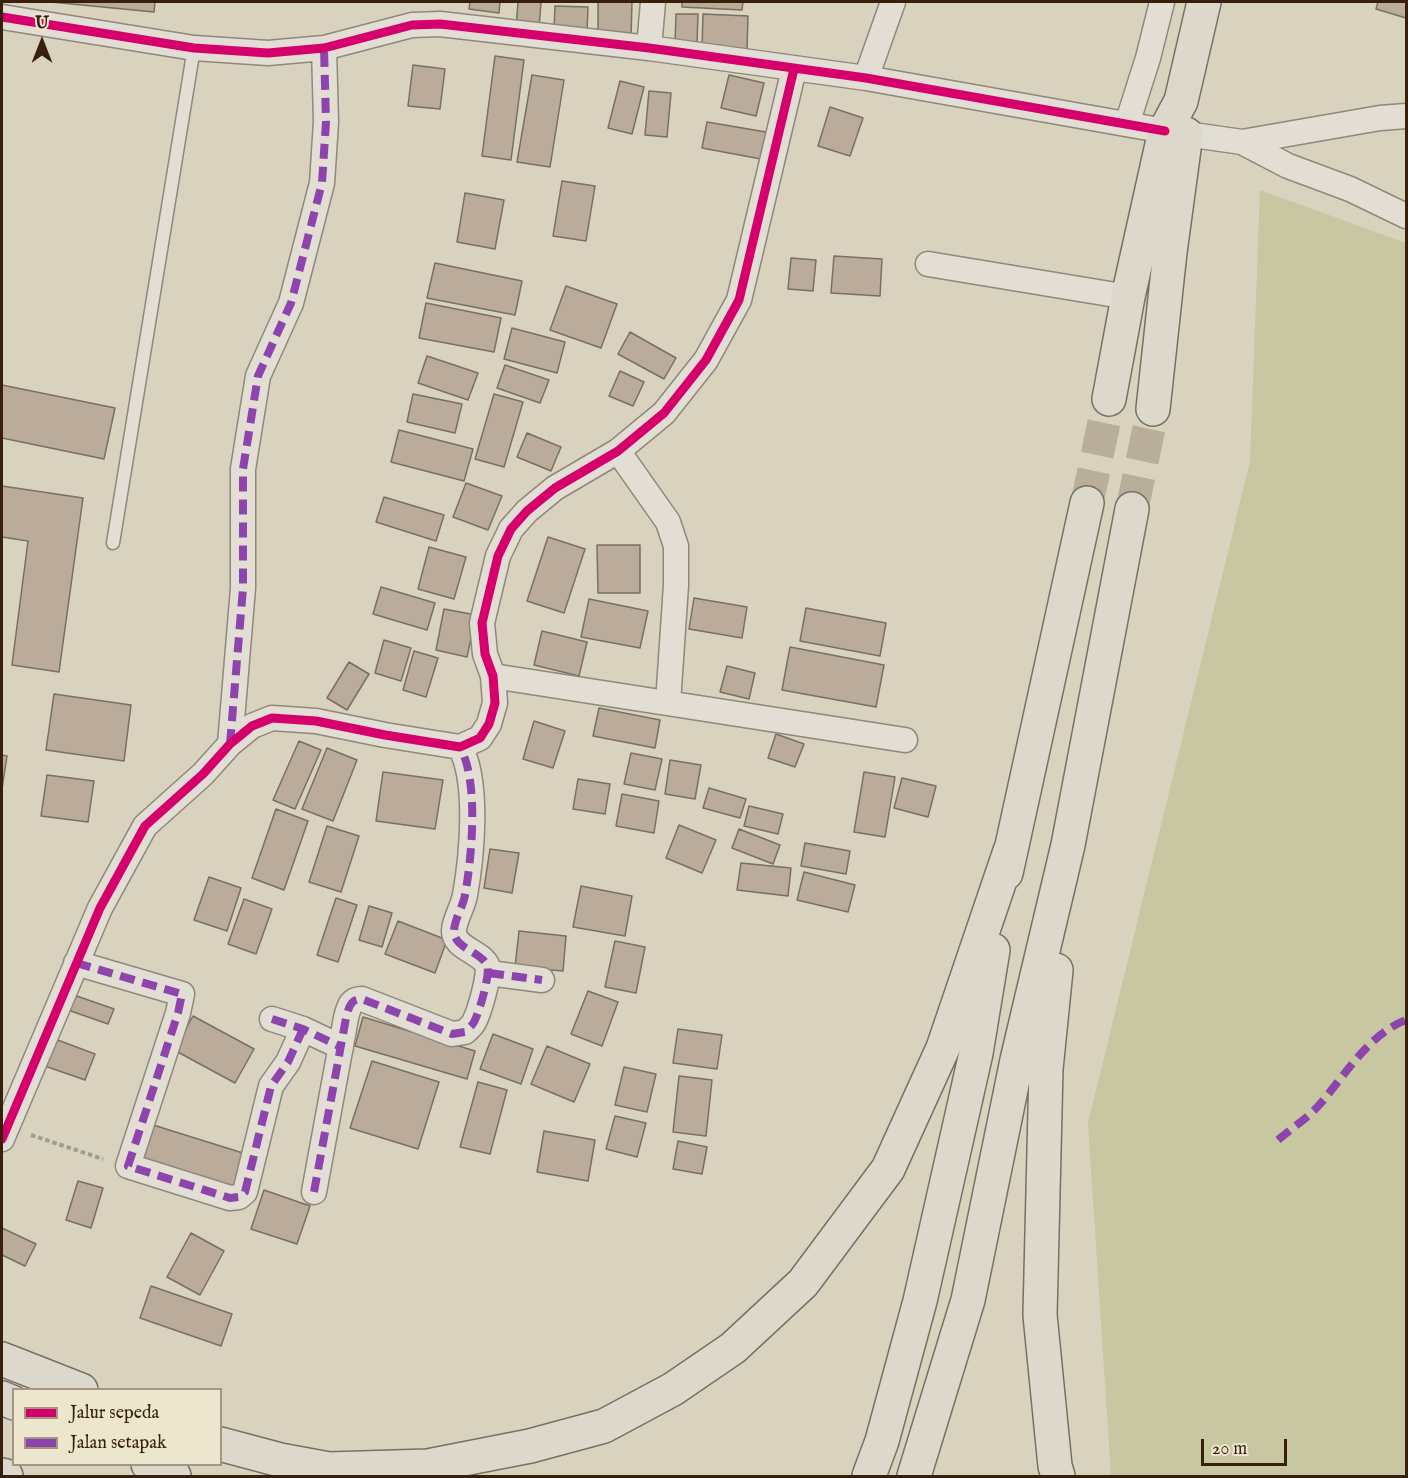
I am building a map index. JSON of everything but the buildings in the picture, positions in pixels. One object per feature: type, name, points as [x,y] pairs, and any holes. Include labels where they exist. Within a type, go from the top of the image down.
[{"type":"highway","points":[[1153,409],[1170,252],[1176,133],[1204,2]]},
{"type":"highway","points":[[1109,399],[1128,297],[1176,133]]},
{"type":"highway","points":[[869,1476],[882,1441],[920,1301],[976,1053],[1010,852],[1087,503]]},
{"type":"highway","points":[[914,1476],[968,1300],[1017,1060],[1068,845],[1132,509]]},
{"type":"highway","points":[[1058,1476],[1055,1466],[1040,1315],[1046,1069],[1068,845]]},
{"type":"highway","points":[[222,1445],[280,1460],[329,1468],[439,1464],[530,1446],[604,1426],[673,1389],[733,1348],[802,1283],[888,1169],[943,1048],[1010,852]]},
{"type":"highway","points":[[2,1359],[78,1388]]},
{"type":"highway","points":[[152,1466],[174,1476]]},
{"type":"highway","points":[[2,1475],[6,1476]]},
{"type":"street","points":[[650,48],[653,2]]},
{"type":"street","points":[[866,78],[893,2]]},
{"type":"street","points":[[1127,124],[1148,58],[1162,2]]},
{"type":"street","points":[[2,17],[194,48],[268,53],[324,48],[397,29],[424,24],[440,24],[650,48],[866,78],[1176,133],[1242,142],[1380,118],[1407,116]]},
{"type":"street","points":[[230,744],[243,588],[243,469],[258,376],[291,303],[322,183],[326,122],[324,48]]},
{"type":"street","points":[[4,1133],[99,908],[145,826],[203,774],[230,744],[252,726],[272,718],[316,721],[460,747],[480,738],[489,724],[495,703],[493,676],[485,654],[482,622],[498,556],[511,529],[527,511],[555,488],[618,451],[664,413],[706,360],[739,300],[794,69]]},
{"type":"street","points":[[1242,142],[1288,165],[1350,189],[1407,216]]},
{"type":"street","points":[[928,264],[1128,297]]},
{"type":"street","points":[[618,451],[668,522],[676,546],[676,585],[668,703]]},
{"type":"street","points":[[493,676],[905,740]]},
{"type":"street","points":[[314,1192],[351,1003],[356,999],[362,999],[452,1034],[465,1032],[474,1022],[489,973],[487,964],[457,940],[454,932],[465,897],[470,859],[472,787],[467,760],[460,747]]},
{"type":"street","points":[[76,963],[182,994],[178,1013],[128,1166],[230,1198],[239,1197],[245,1192],[271,1086],[288,1062],[303,1029]]},
{"type":"street","points":[[489,973],[542,980]]},
{"type":"street","points":[[272,1019],[303,1029],[341,1047]]},
{"type":"lane","points":[[113,543],[194,48]]},
{"type":"path","points":[[4,1133],[128,1166]]},
{"type":"green space","points":[[1260,190],[1406,243],[1406,1476],[1111,1476],[1088,1123],[1250,462]]},
{"type":"tunnel","points":[[1087,503],[1109,399]]},
{"type":"tunnel","points":[[1132,509],[1153,409]]},
{"type":"marked path","points":[[230,744],[243,588],[243,469],[258,376],[291,303],[322,183],[326,122],[324,48]]},
{"type":"marked path","points":[[314,1192],[346,1018],[352,1002],[362,999],[452,1034],[465,1032],[473,1023],[479,1010],[486,984],[487,965],[484,960],[458,941],[454,930],[465,895],[472,840],[470,779],[460,747]]},
{"type":"marked path","points":[[76,963],[182,994],[178,1013],[128,1166],[230,1198],[239,1197],[245,1192],[271,1086],[288,1062],[303,1029]]},
{"type":"marked path","points":[[489,973],[542,980]]},
{"type":"marked path","points":[[272,1019],[303,1029],[341,1047]]},
{"type":"marked path","points":[[1278,1140],[1316,1109],[1369,1045],[1393,1026],[1406,1020]]},
{"type":"cycle path","points":[[2,17],[194,48],[268,53],[324,48],[412,25],[440,24],[649,48],[866,78],[1165,131]]},
{"type":"cycle path","points":[[2,1139],[100,908],[145,826],[203,774],[230,744],[252,726],[272,718],[316,721],[460,747],[480,738],[489,724],[495,703],[493,676],[485,654],[482,623],[498,556],[511,529],[527,511],[555,488],[618,451],[664,413],[706,360],[739,300],[794,69]]}]
